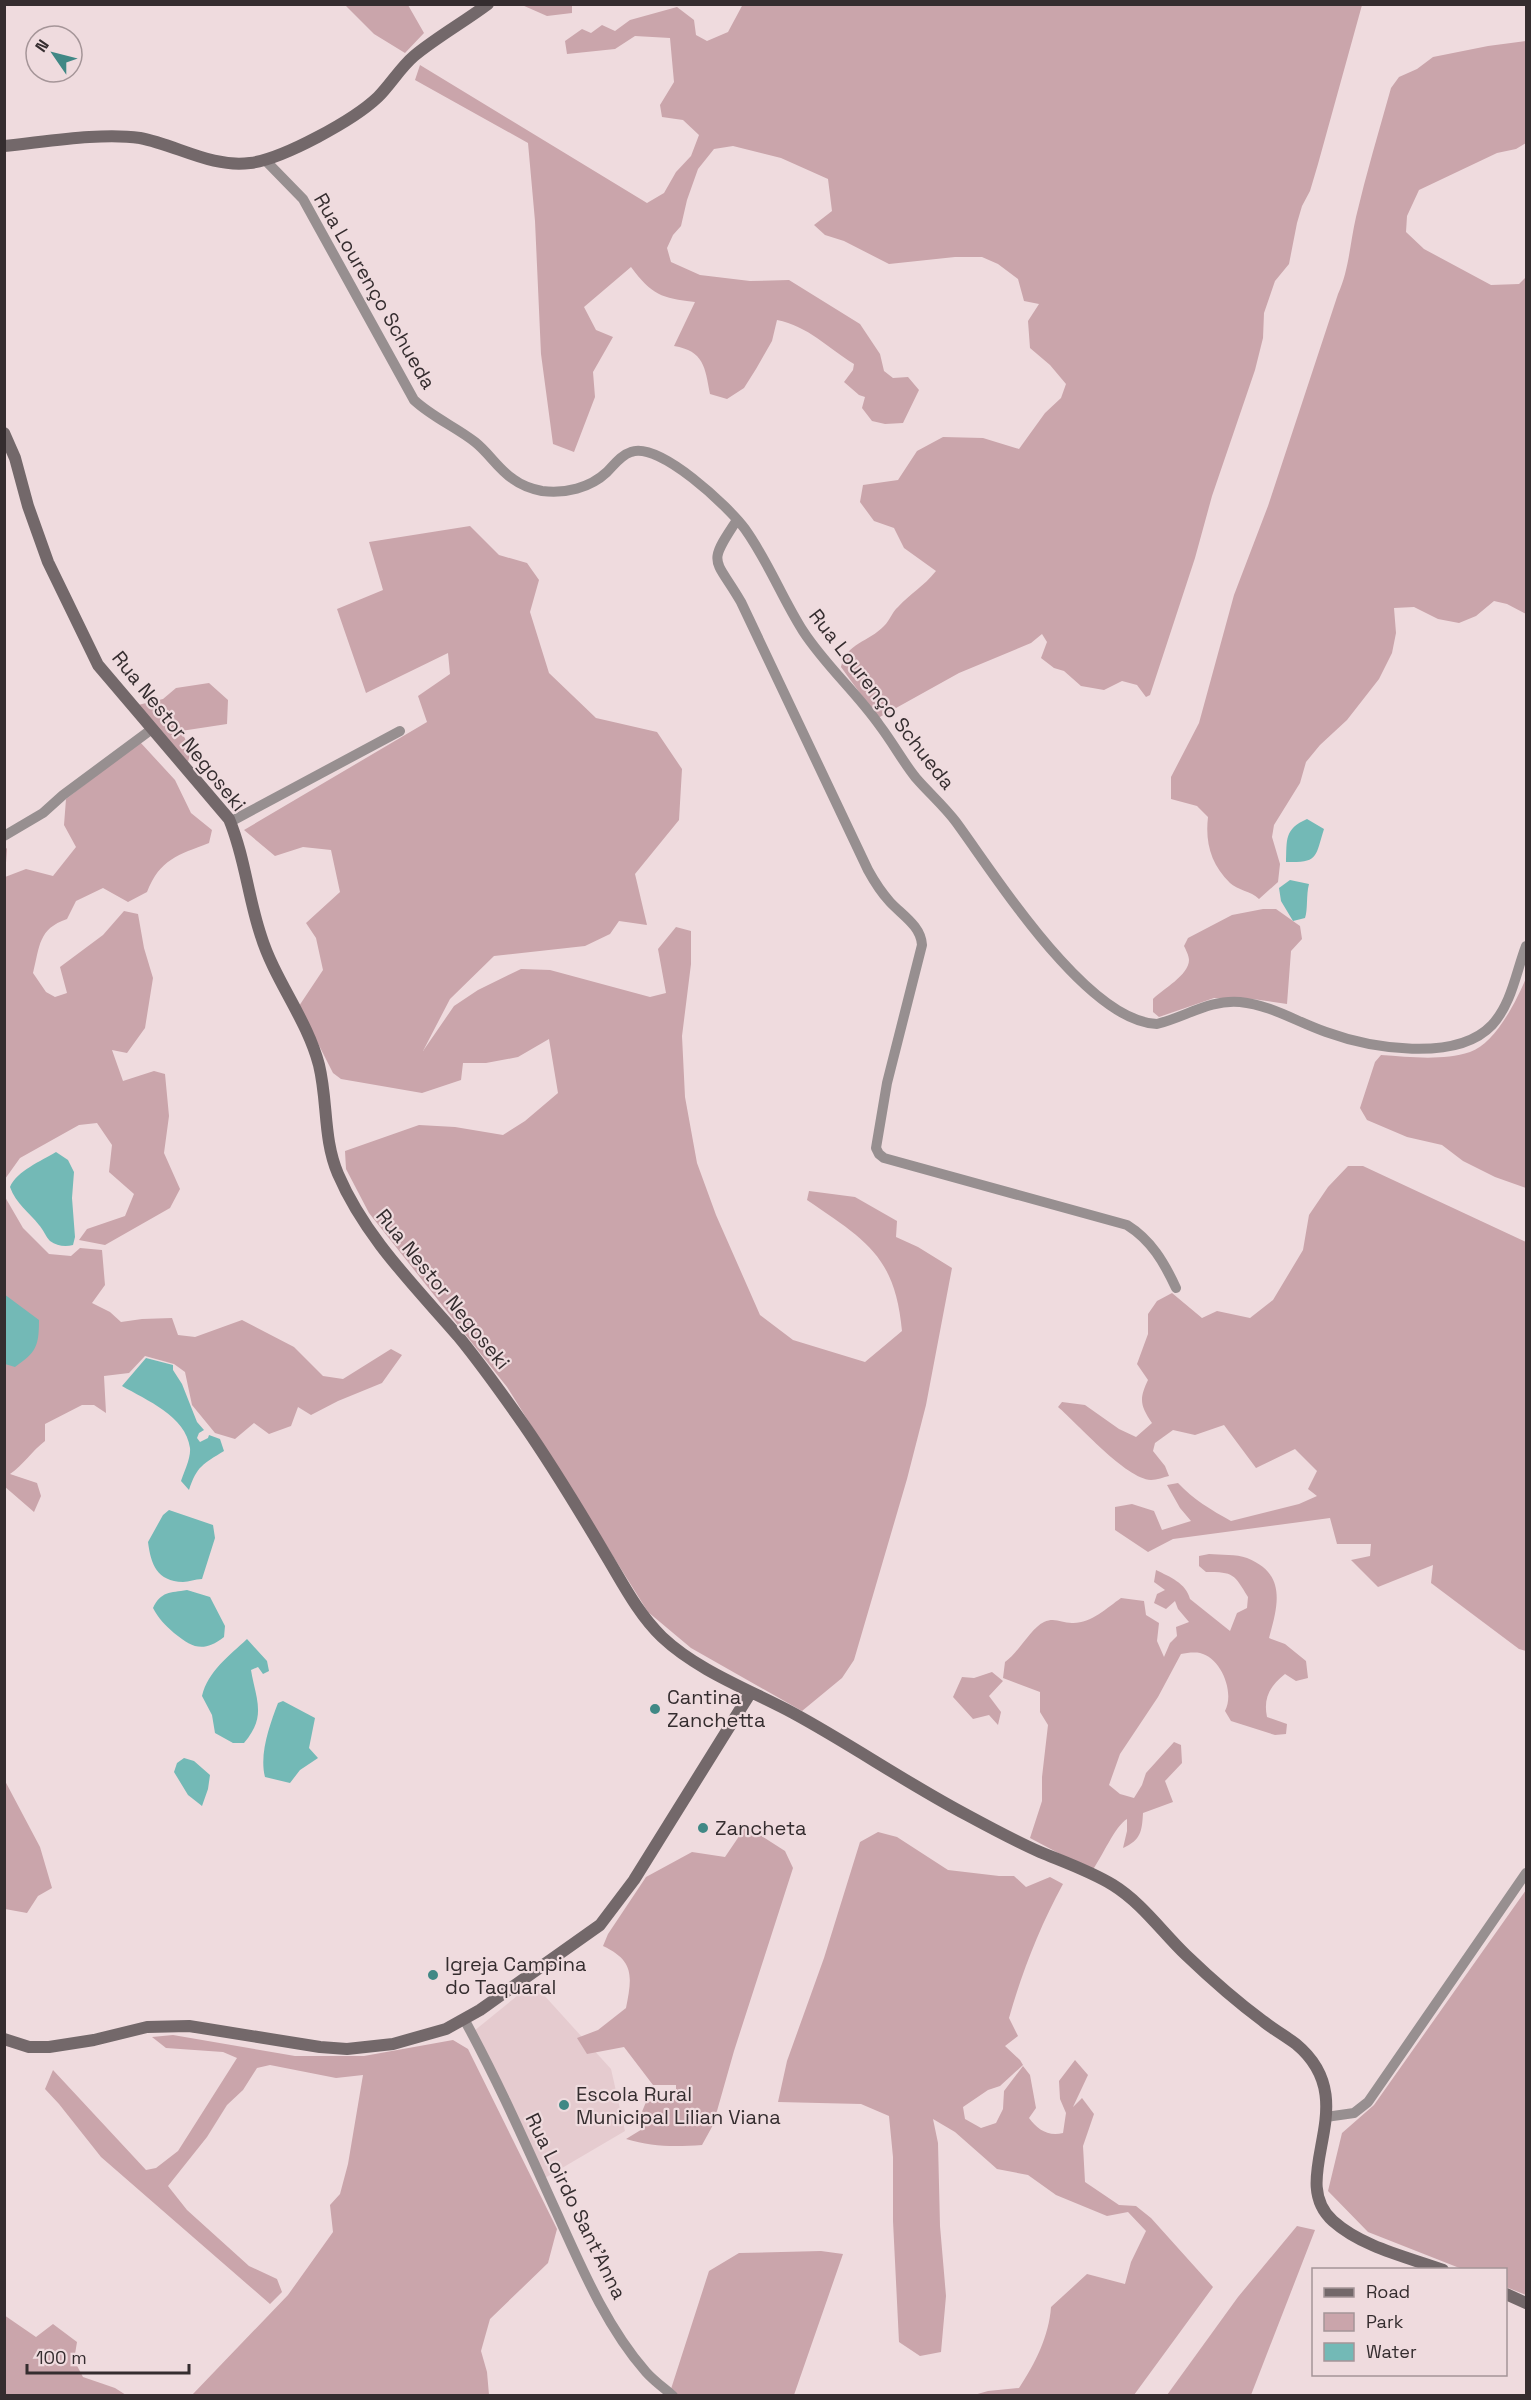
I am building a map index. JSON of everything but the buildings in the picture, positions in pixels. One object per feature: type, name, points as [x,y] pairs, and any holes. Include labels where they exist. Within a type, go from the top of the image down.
[{"type":"street","points":[[4,146],[124,137],[140,138],[218,162],[250,164],[265,160],[287,152],[354,115],[378,96],[412,57],[488,4]]},
{"type":"street","name":"Rua Lourenço Schueda","points":[[265,160],[303,199],[414,400],[422,409],[472,440],[513,479],[540,490],[557,492],[575,489],[591,484],[603,476],[620,458],[630,452],[642,450],[654,453],[673,464],[737,520],[751,538],[814,646],[880,726],[914,776],[952,818],[1042,940],[1098,996],[1133,1019],[1157,1024],[1220,1003],[1239,1002],[1277,1011],[1312,1027],[1352,1040],[1438,1049],[1479,1035],[1492,1024],[1508,999],[1527,946]]},
{"type":"street","name":"Rua Nestor Negoseki","points":[[4,433],[15,458],[38,535],[84,639],[98,665],[230,822],[237,837],[260,933],[318,1061],[330,1150],[343,1185],[361,1218],[384,1250],[463,1343],[511,1406],[556,1473],[643,1614],[661,1637],[686,1655],[818,1727],[966,1814],[1034,1849],[1095,1875],[1125,1893],[1195,1963],[1249,2010],[1296,2044],[1319,2069],[1325,2084],[1326,2117],[1317,2176],[1318,2196],[1323,2209],[1333,2221],[1355,2236],[1438,2268]]},
{"type":"street","points":[[737,520],[717,549],[718,566],[741,602],[868,870],[884,894],[918,930],[921,937],[922,945],[887,1083],[876,1148],[879,1154],[884,1158],[1127,1225],[1138,1232],[1155,1250],[1176,1288]]},
{"type":"street","points":[[4,836],[44,813],[63,795],[152,729]]},
{"type":"street","points":[[230,822],[400,730]]},
{"type":"street","points":[[4,2040],[29,2047],[50,2046],[94,2040],[147,2027],[189,2026],[320,2047],[347,2049],[368,2048],[446,2029],[585,1937],[613,1910],[751,1692]]},
{"type":"street","points":[[1326,2117],[1354,2113],[1368,2102],[1527,1873]]},
{"type":"street","name":"Rua Loirdo Sant'Anna","points":[[464,2019],[484,2056],[578,2259],[601,2303],[623,2341],[646,2372],[673,2396]]},
{"type":"street","points":[[1507,2294],[1527,2303]]},
{"type":"shaded area","name":"Escola Rural Municipal Lilian Viana","points":[[533,1983],[611,2069],[625,2131],[545,2178],[474,2031]]},
{"type":"green space","points":[[743,4],[1362,5],[1310,191],[1297,223],[1289,264],[1275,281],[1264,313],[1263,338],[1255,370],[1212,496],[1195,558],[1150,695],[1146,697],[1137,685],[1122,681],[1104,690],[1081,686],[1064,671],[1054,668],[1041,658],[1047,642],[1042,634],[1031,643],[959,673],[878,718],[841,667],[848,653],[884,626],[896,609],[936,571],[904,548],[894,528],[874,521],[860,502],[863,485],[898,480],[917,451],[943,437],[983,438],[1019,449],[1045,413],[1061,398],[1066,384],[1050,365],[1030,348],[1028,321],[1039,304],[1024,301],[1018,279],[998,264],[982,257],[955,257],[889,264],[844,241],[825,235],[814,225],[832,211],[828,179],[781,158],[733,146],[714,149],[698,169],[681,226],[673,235],[667,248],[671,262],[700,275],[750,281],[789,280],[860,324],[880,354],[884,371],[893,378],[908,377],[919,390],[903,423],[885,424],[872,421],[862,408],[865,397],[859,395],[844,382],[853,370],[854,364],[808,332],[777,320],[772,341],[744,388],[727,399],[710,394],[704,368],[697,356],[684,348],[674,346],[695,302],[658,294],[645,284],[631,267],[584,307],[596,330],[613,337],[593,372],[595,397],[574,452],[553,444],[541,354],[535,221],[528,143],[415,80],[420,65],[647,203],[664,193],[676,172],[691,156],[699,135],[683,120],[662,117],[660,105],[674,82],[670,38],[635,36],[615,49],[567,54],[565,41],[582,29],[591,33],[602,25],[615,31],[630,20],[677,7],[694,20],[696,35],[707,41],[728,32]]},
{"type":"green space","points":[[345,5],[408,5],[424,33],[405,53],[374,34]]},
{"type":"green space","points":[[522,5],[572,5],[572,13],[547,16]]},
{"type":"green space","points":[[1526,41],[1526,143],[1516,149],[1497,153],[1419,190],[1407,216],[1406,232],[1424,249],[1491,285],[1519,284],[1526,277],[1526,614],[1507,604],[1494,601],[1476,616],[1459,623],[1438,619],[1414,607],[1394,608],[1396,633],[1392,653],[1379,679],[1347,720],[1320,745],[1306,762],[1300,783],[1274,825],[1272,837],[1280,864],[1278,882],[1259,899],[1233,885],[1223,876],[1211,853],[1208,817],[1197,806],[1171,799],[1171,777],[1199,723],[1234,595],[1268,506],[1342,285],[1360,201],[1391,88],[1399,77],[1417,69],[1433,57]]},
{"type":"green space","points":[[470,526],[499,555],[527,563],[539,580],[530,612],[549,673],[596,718],[657,732],[682,769],[679,820],[635,874],[647,925],[619,921],[610,934],[585,946],[494,956],[450,999],[423,1051],[454,1006],[478,990],[521,969],[550,970],[650,997],[666,993],[658,949],[676,927],[691,931],[691,964],[682,1036],[685,1097],[697,1163],[716,1215],[760,1315],[793,1340],[865,1362],[902,1331],[898,1305],[884,1267],[861,1239],[807,1200],[809,1191],[855,1197],[897,1221],[896,1237],[918,1247],[952,1268],[926,1405],[907,1479],[854,1660],[842,1678],[802,1711],[691,1648],[648,1612],[507,1387],[369,1213],[346,1169],[345,1151],[419,1125],[455,1127],[503,1135],[525,1121],[558,1093],[549,1039],[518,1057],[486,1063],[463,1063],[461,1080],[422,1093],[341,1079],[333,1073],[299,1006],[323,970],[316,938],[306,923],[340,892],[331,850],[303,847],[275,856],[244,830],[427,722],[418,696],[450,674],[448,653],[366,693],[337,609],[383,590],[369,542]]},
{"type":"green space","points":[[209,683],[228,700],[227,724],[181,731],[191,750],[188,762],[138,705],[163,699],[176,688]]},
{"type":"green space","points":[[140,742],[175,780],[191,813],[212,830],[209,843],[179,855],[164,865],[147,892],[128,902],[103,888],[76,901],[67,919],[57,923],[45,933],[33,973],[46,992],[55,997],[67,993],[60,967],[103,935],[124,911],[138,914],[144,948],[153,978],[145,1028],[127,1053],[112,1050],[123,1081],[154,1071],[165,1074],[169,1116],[164,1153],[180,1189],[170,1208],[105,1245],[79,1240],[87,1229],[125,1216],[134,1194],[109,1172],[112,1145],[97,1123],[79,1125],[20,1158],[5,1179],[5,1197],[23,1228],[49,1254],[71,1256],[80,1248],[102,1250],[105,1285],[92,1303],[110,1312],[121,1322],[172,1318],[178,1335],[195,1337],[242,1320],[294,1347],[323,1376],[343,1379],[391,1349],[402,1355],[382,1383],[311,1415],[298,1407],[291,1426],[269,1434],[254,1423],[235,1439],[215,1433],[192,1405],[185,1372],[174,1364],[145,1356],[129,1373],[104,1376],[106,1413],[94,1405],[82,1405],[45,1424],[45,1441],[10,1474],[37,1483],[41,1496],[34,1512],[4,1486],[4,845],[7,849],[5,877],[26,869],[53,876],[76,847],[64,825],[66,799]]},
{"type":"green space","points":[[1276,909],[1300,926],[1302,939],[1291,951],[1287,1004],[1253,999],[1214,998],[1159,1017],[1153,1012],[1153,999],[1188,966],[1189,958],[1184,946],[1188,938],[1232,915]]},
{"type":"green space","points":[[1526,978],[1526,1188],[1495,1177],[1463,1161],[1442,1145],[1407,1137],[1367,1120],[1360,1108],[1375,1062],[1381,1055],[1437,1057],[1470,1052],[1488,1040],[1496,1031],[1517,998]]},
{"type":"green space","points":[[1348,1166],[1363,1166],[1526,1242],[1526,1651],[1519,1649],[1431,1583],[1433,1565],[1378,1587],[1351,1560],[1370,1556],[1371,1544],[1337,1544],[1330,1518],[1173,1539],[1148,1552],[1115,1530],[1115,1507],[1132,1504],[1154,1511],[1162,1530],[1191,1521],[1180,1508],[1167,1485],[1178,1483],[1203,1504],[1231,1521],[1299,1504],[1317,1496],[1308,1489],[1317,1471],[1295,1449],[1256,1468],[1224,1425],[1195,1435],[1173,1430],[1155,1443],[1153,1451],[1165,1466],[1169,1476],[1151,1480],[1129,1471],[1116,1461],[1058,1407],[1062,1402],[1085,1405],[1119,1429],[1136,1437],[1152,1423],[1142,1402],[1148,1380],[1137,1364],[1148,1334],[1148,1314],[1157,1301],[1172,1293],[1202,1318],[1217,1311],[1250,1318],[1273,1300],[1303,1250],[1309,1215],[1328,1187]]},
{"type":"green space","points":[[1209,1554],[1247,1558],[1269,1573],[1274,1582],[1277,1602],[1269,1638],[1285,1644],[1306,1661],[1308,1678],[1296,1681],[1285,1674],[1275,1683],[1269,1693],[1266,1704],[1267,1717],[1287,1724],[1286,1734],[1275,1735],[1231,1721],[1225,1711],[1228,1703],[1227,1686],[1220,1669],[1208,1656],[1200,1653],[1181,1654],[1158,1697],[1120,1754],[1109,1785],[1120,1794],[1134,1798],[1146,1773],[1174,1742],[1181,1745],[1182,1763],[1165,1781],[1173,1802],[1143,1813],[1142,1825],[1137,1838],[1123,1848],[1127,1819],[1122,1823],[1092,1871],[1030,1838],[1042,1801],[1042,1777],[1048,1725],[1040,1712],[1040,1692],[1003,1678],[1005,1662],[1034,1629],[1044,1622],[1051,1620],[1079,1623],[1098,1615],[1121,1598],[1144,1601],[1146,1615],[1159,1623],[1157,1641],[1164,1657],[1170,1643],[1177,1636],[1176,1627],[1189,1622],[1178,1609],[1175,1601],[1166,1609],[1154,1603],[1157,1594],[1165,1590],[1154,1582],[1156,1570],[1181,1585],[1190,1599],[1230,1631],[1237,1613],[1247,1608],[1248,1597],[1232,1576],[1206,1572],[1199,1566],[1199,1556]]},
{"type":"green space","points":[[992,1672],[1003,1681],[989,1696],[1001,1712],[998,1725],[989,1715],[973,1719],[953,1697],[962,1677],[974,1678]]},
{"type":"green space","points":[[4,1779],[40,1847],[52,1888],[38,1896],[27,1913],[5,1909]]},
{"type":"green space","points":[[746,1826],[785,1851],[793,1868],[734,2051],[713,2125],[702,2145],[664,2146],[626,2139],[644,2128],[639,2119],[646,2102],[676,2099],[676,2085],[653,2085],[624,2047],[587,2054],[577,2038],[598,2030],[626,2008],[629,1971],[621,1958],[603,1946],[608,1934],[646,1877],[692,1852],[725,1857]]},
{"type":"green space","points":[[878,1832],[897,1837],[948,1870],[1014,1876],[1026,1887],[1050,1877],[1063,1884],[1032,1950],[1009,2018],[1018,2036],[1005,2046],[1023,2065],[1000,2086],[988,2090],[963,2107],[965,2119],[981,2128],[996,2123],[1003,2109],[1004,2091],[1023,2066],[1030,2075],[1036,2108],[1029,2118],[1043,2131],[1052,2134],[1063,2133],[1066,2113],[1060,2099],[1059,2081],[1075,2060],[1088,2075],[1073,2107],[1082,2098],[1094,2114],[1083,2146],[1085,2182],[1119,2205],[1136,2206],[1151,2218],[1213,2287],[1134,2395],[974,2395],[988,2391],[1019,2388],[1040,2349],[1050,2318],[1051,2307],[1087,2274],[1125,2284],[1131,2262],[1146,2231],[1128,2212],[1107,2216],[1056,2195],[1028,2175],[997,2169],[955,2132],[933,2119],[938,2143],[940,2226],[946,2296],[941,2352],[920,2356],[899,2342],[893,2221],[893,2157],[889,2116],[861,2104],[778,2102],[787,2061],[824,1958],[860,1842]]},
{"type":"green space","points":[[1526,1890],[1526,2295],[1507,2287],[1507,2268],[1459,2268],[1368,2232],[1328,2191],[1342,2133],[1374,2105]]},
{"type":"green space","points":[[173,2035],[295,2056],[364,2056],[453,2040],[468,2049],[557,2229],[548,2263],[490,2319],[481,2351],[487,2372],[489,2395],[192,2395],[288,2295],[333,2232],[330,2205],[340,2194],[348,2164],[363,2075],[336,2078],[270,2065],[257,2068],[243,2090],[227,2105],[207,2137],[168,2186],[187,2210],[249,2266],[277,2279],[282,2292],[270,2304],[101,2157],[45,2089],[53,2070],[146,2170],[156,2168],[178,2151],[237,2058],[223,2052],[166,2048],[152,2037]]},
{"type":"green space","points":[[1297,2226],[1315,2230],[1251,2395],[1167,2395],[1238,2297]]},
{"type":"green space","points":[[821,2251],[843,2254],[794,2395],[678,2395],[671,2389],[709,2271],[739,2253]]},
{"type":"green space","points":[[4,2315],[36,2337],[53,2324],[77,2342],[74,2360],[83,2377],[115,2388],[126,2395],[5,2395]]},
{"type":"water","points":[[1307,819],[1324,829],[1317,852],[1305,861],[1286,862],[1288,836],[1294,827]]},
{"type":"water","points":[[1290,880],[1309,884],[1305,918],[1293,921],[1281,901],[1279,888]]},
{"type":"water","points":[[56,1152],[68,1160],[74,1172],[72,1198],[75,1237],[73,1245],[70,1246],[58,1245],[50,1241],[19,1203],[10,1187],[24,1171]]},
{"type":"water","points":[[4,1294],[39,1320],[35,1348],[15,1367],[5,1364]]},
{"type":"water","points":[[146,1358],[173,1365],[173,1370],[182,1384],[197,1422],[204,1430],[197,1438],[200,1442],[209,1435],[220,1439],[224,1451],[202,1466],[189,1490],[181,1481],[190,1448],[181,1427],[164,1410],[122,1386]]},
{"type":"water","points":[[169,1510],[213,1525],[215,1538],[202,1579],[185,1582],[167,1579],[157,1570],[151,1558],[148,1542],[163,1515]]},
{"type":"water","points":[[187,1590],[210,1597],[225,1626],[224,1637],[217,1642],[198,1647],[187,1642],[165,1624],[153,1608],[159,1598]]},
{"type":"water","points":[[247,1639],[267,1661],[269,1671],[263,1674],[258,1667],[251,1670],[258,1716],[244,1743],[233,1743],[215,1733],[212,1715],[202,1696],[214,1671]]},
{"type":"water","points":[[283,1701],[315,1718],[309,1748],[318,1758],[300,1770],[290,1783],[265,1777],[263,1759],[278,1703]]},
{"type":"water","points":[[184,1758],[194,1761],[210,1775],[202,1806],[188,1795],[174,1772],[177,1763]]},
{"type":"place","name":"Cantina Zanchetta","points":[[655,1709]]},
{"type":"place","name":"Zancheta","points":[[703,1828]]},
{"type":"place","name":"Igreja Campina do Taquaral","points":[[433,1975]]},
{"type":"place","name":"Escola Rural Municipal Lilian Viana","points":[[564,2105]]}]
